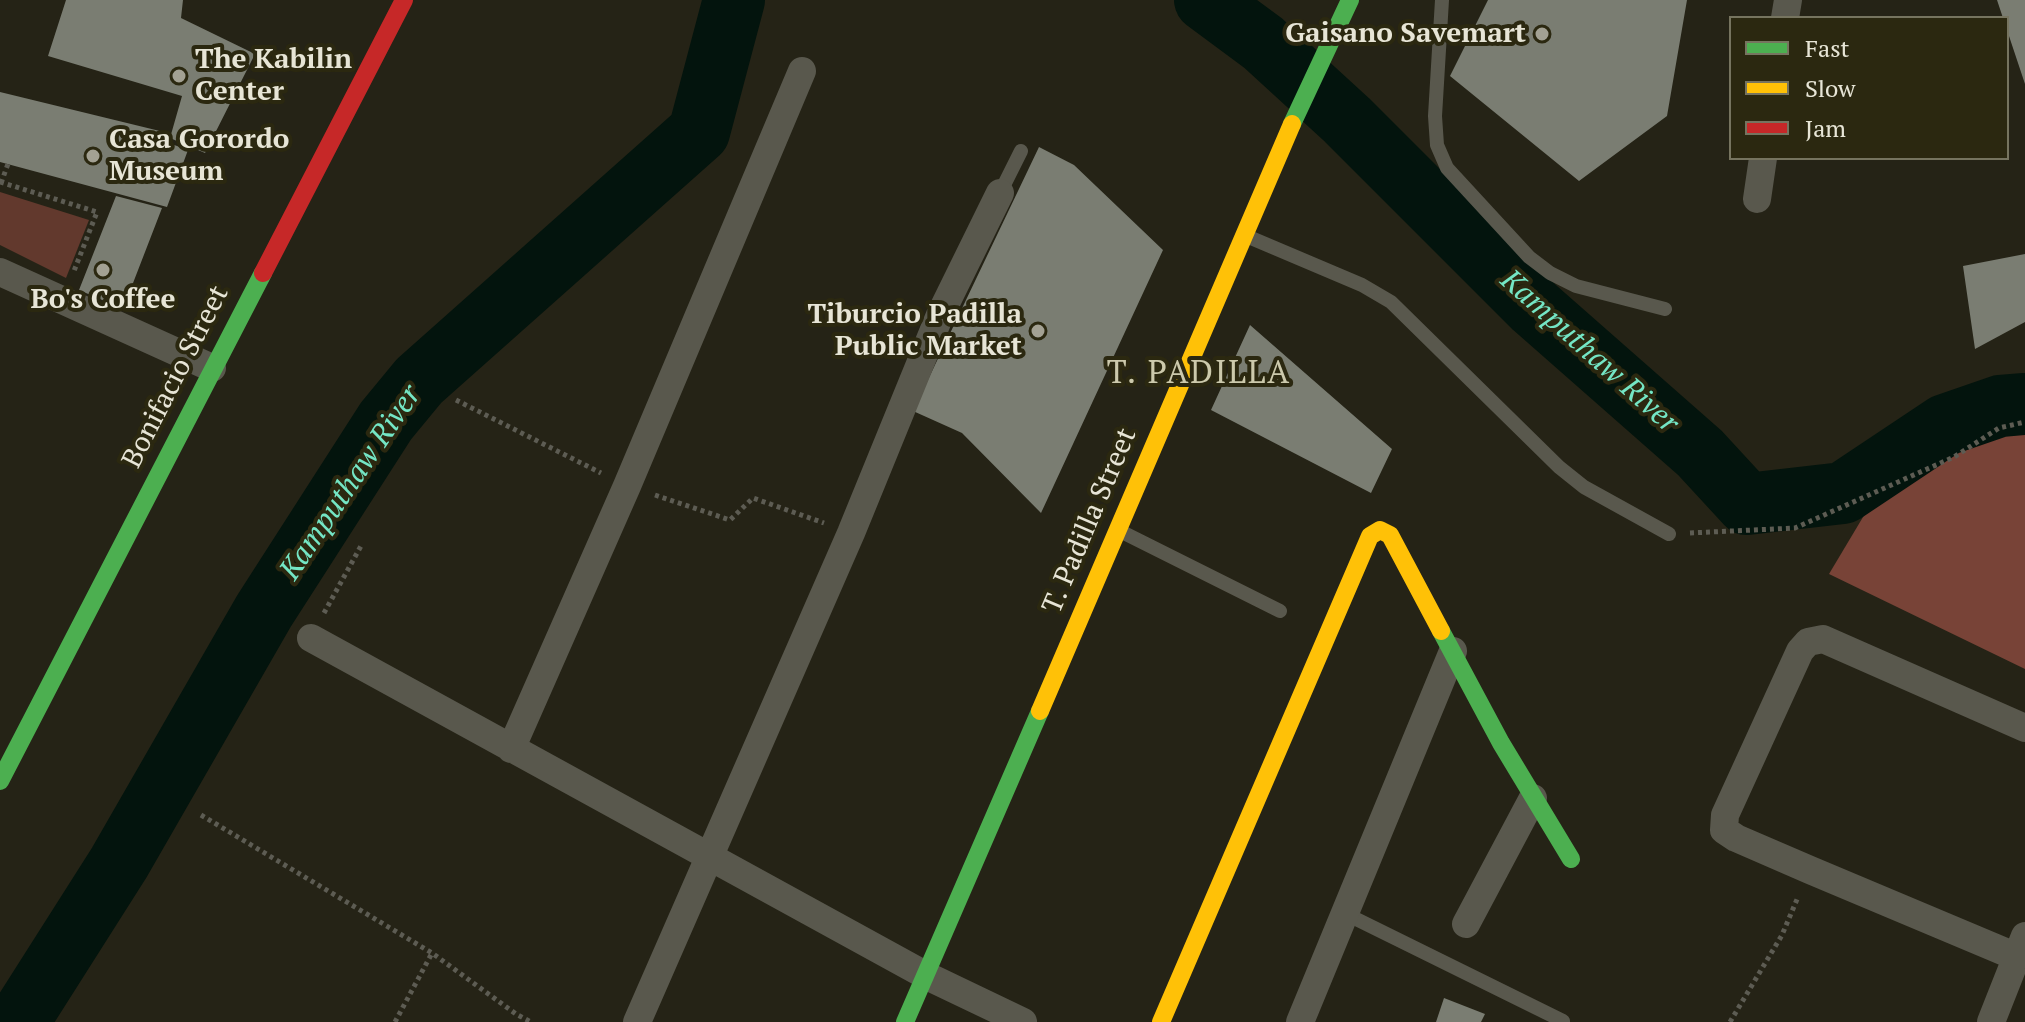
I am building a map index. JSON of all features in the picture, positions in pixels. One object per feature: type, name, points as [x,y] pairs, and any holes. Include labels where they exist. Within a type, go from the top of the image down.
[{"type":"street","name":"Bonifacio Street","points":[[0,781],[404,0]]},
{"type":"street","name":"T. Padilla Street","points":[[905,1022],[1292,120],[1350,0]]},
{"type":"street","points":[[511,749],[627,486],[802,71]]},
{"type":"street","points":[[1757,199],[1763,160]]},
{"type":"street","points":[[637,1022],[851,533],[940,315],[1000,193]]},
{"type":"street","points":[[0,272],[212,368]]},
{"type":"street","points":[[1161,1022],[1370,536],[1380,530],[1390,535],[1533,798],[1571,859]]},
{"type":"street","points":[[311,638],[927,976],[1023,1022]]},
{"type":"street","points":[[1991,1022],[2021,946],[1810,870],[1736,838],[1724,830],[1725,815],[1800,651],[1808,642],[1823,639],[2025,728]]},
{"type":"street","points":[[1300,1022],[1453,651]]},
{"type":"street","points":[[1466,924],[1533,798]]},
{"type":"lane","points":[[1442,0],[1435,116],[1437,145],[1447,168],[1529,257],[1550,273],[1576,286],[1665,309]]},
{"type":"lane","points":[[1000,193],[1021,151]]},
{"type":"lane","points":[[1244,235],[1362,285],[1391,302],[1559,467],[1584,487],[1669,534]]},
{"type":"lane","points":[[1116,529],[1280,611]]},
{"type":"lane","points":[[1344,913],[1563,1021]]},
{"type":"path","points":[[8,164],[1,183],[97,212],[69,283]]},
{"type":"path","points":[[1669,534],[1795,528],[1954,457],[1999,428],[2025,422]]},
{"type":"path","points":[[311,638],[362,544]]},
{"type":"path","points":[[201,815],[432,953],[531,1022]]},
{"type":"path","points":[[1730,1022],[1782,935],[1810,870]]},
{"type":"path","points":[[395,1022],[432,953]]},
{"type":"shaded area","points":[[0,192],[89,220],[66,278],[0,245]]},
{"type":"shaded area","points":[[1995,415],[2025,416],[2025,669],[1829,574],[1872,502],[1917,457]]},
{"type":"building","name":"The Kabilin Center","points":[[66,0],[183,0],[181,18],[255,54],[205,153],[170,138],[182,96],[48,56]]},
{"type":"building","points":[[1488,0],[1687,0],[1667,116],[1579,181],[1450,76]]},
{"type":"building","points":[[1997,0],[2025,0],[2025,84],[2009,36],[2009,16],[2002,16]]},
{"type":"building","name":"Casa Gorordo Museum","points":[[0,92],[168,133],[166,142],[188,150],[167,207],[0,162]]},
{"type":"building","name":"Tiburcio Padilla Public Market","points":[[1039,147],[1074,165],[1163,250],[1041,513],[962,433],[913,411]]},
{"type":"building","points":[[116,196],[162,208],[123,309],[79,290]]},
{"type":"building","points":[[2025,254],[2025,322],[1975,349],[1963,266]]},
{"type":"building","points":[[1250,325],[1392,449],[1371,493],[1211,410]]},
{"type":"building","points":[[1444,998],[1485,1014],[1481,1022],[1436,1022]]},
{"type":"waterway","name":"Kamputhaw River","points":[[18,1022],[119,863],[264,611],[386,421],[419,381],[699,132],[734,0]]},
{"type":"waterway","name":"Kamputhaw River","points":[[1205,0],[1263,43],[1347,120],[1534,307],[1700,453],[1747,504],[1843,493],[1945,425],[2000,406],[2025,404]]},
{"type":"traffic: fast","points":[[1292,124],[1350,0]]},
{"type":"traffic: fast","points":[[0,781],[263,273]]},
{"type":"traffic: fast","points":[[1441,631],[1501,743],[1571,859]]},
{"type":"traffic: fast","points":[[905,1022],[1040,711]]},
{"type":"traffic: slow","points":[[1040,711],[1292,124]]},
{"type":"traffic: slow","points":[[1161,1022],[1370,536],[1380,530],[1390,535],[1441,631]]},
{"type":"traffic: jam","points":[[263,273],[404,0]]},
{"type":"place","name":"Gaisano Savemart","points":[[1542,34]]},
{"type":"place","name":"The Kabilin Center","points":[[179,76]]},
{"type":"place","name":"Casa Gorordo Museum","points":[[93,156]]},
{"type":"place","name":"Bo's Coffee","points":[[103,270]]},
{"type":"place","name":"Tiburcio Padilla Public Market","points":[[1038,331]]},
{"type":"district","name":"T. PADILLA","points":[[1199,374]]}]
